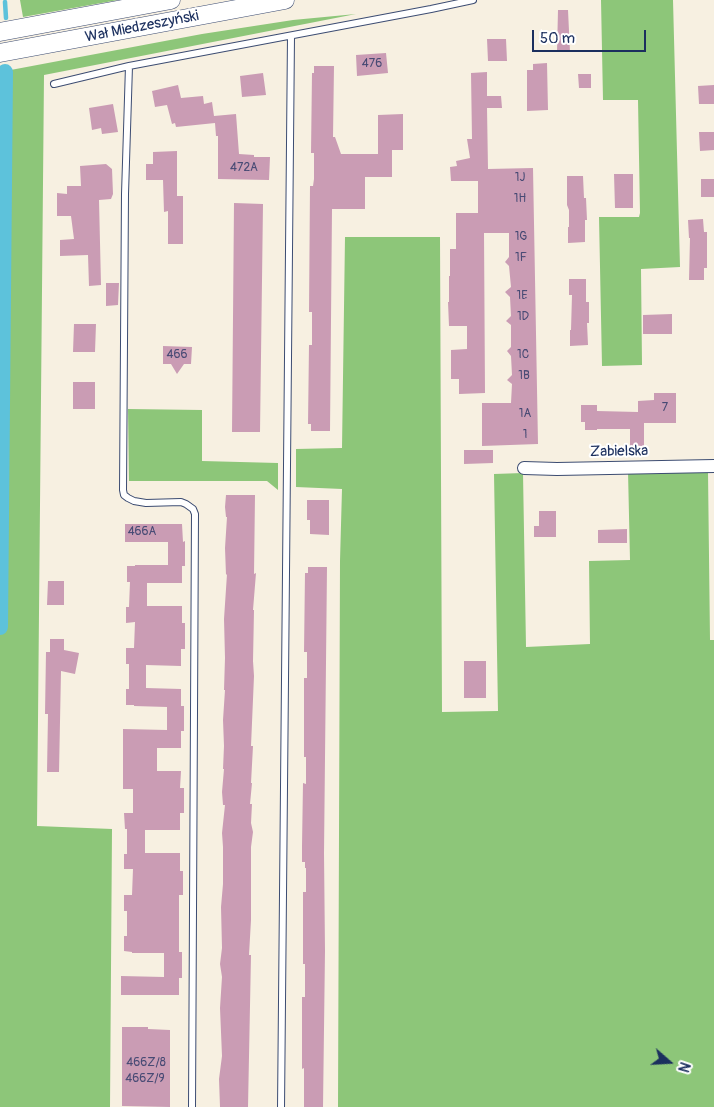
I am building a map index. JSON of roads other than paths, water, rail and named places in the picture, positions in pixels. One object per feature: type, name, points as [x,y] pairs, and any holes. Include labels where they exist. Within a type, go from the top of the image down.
[{"type":"main road","name":"Wał Miedzeszyński","points":[[0,32],[171,0]]},
{"type":"main road","name":"Wał Miedzeszyński","points":[[0,53],[285,0]]},
{"type":"street","name":"Zabielska","points":[[524,468],[714,466]]},
{"type":"lane","points":[[54,84],[129,66],[431,9],[457,1],[473,0]]},
{"type":"lane","points":[[281,1107],[291,36]]},
{"type":"lane","points":[[129,66],[125,194],[123,490],[124,495],[134,502],[181,502],[186,504],[195,514],[192,1107]]},
{"type":"waterway","points":[[5,2],[6,18]]},
{"type":"waterway","points":[[0,627],[5,72]]}]
